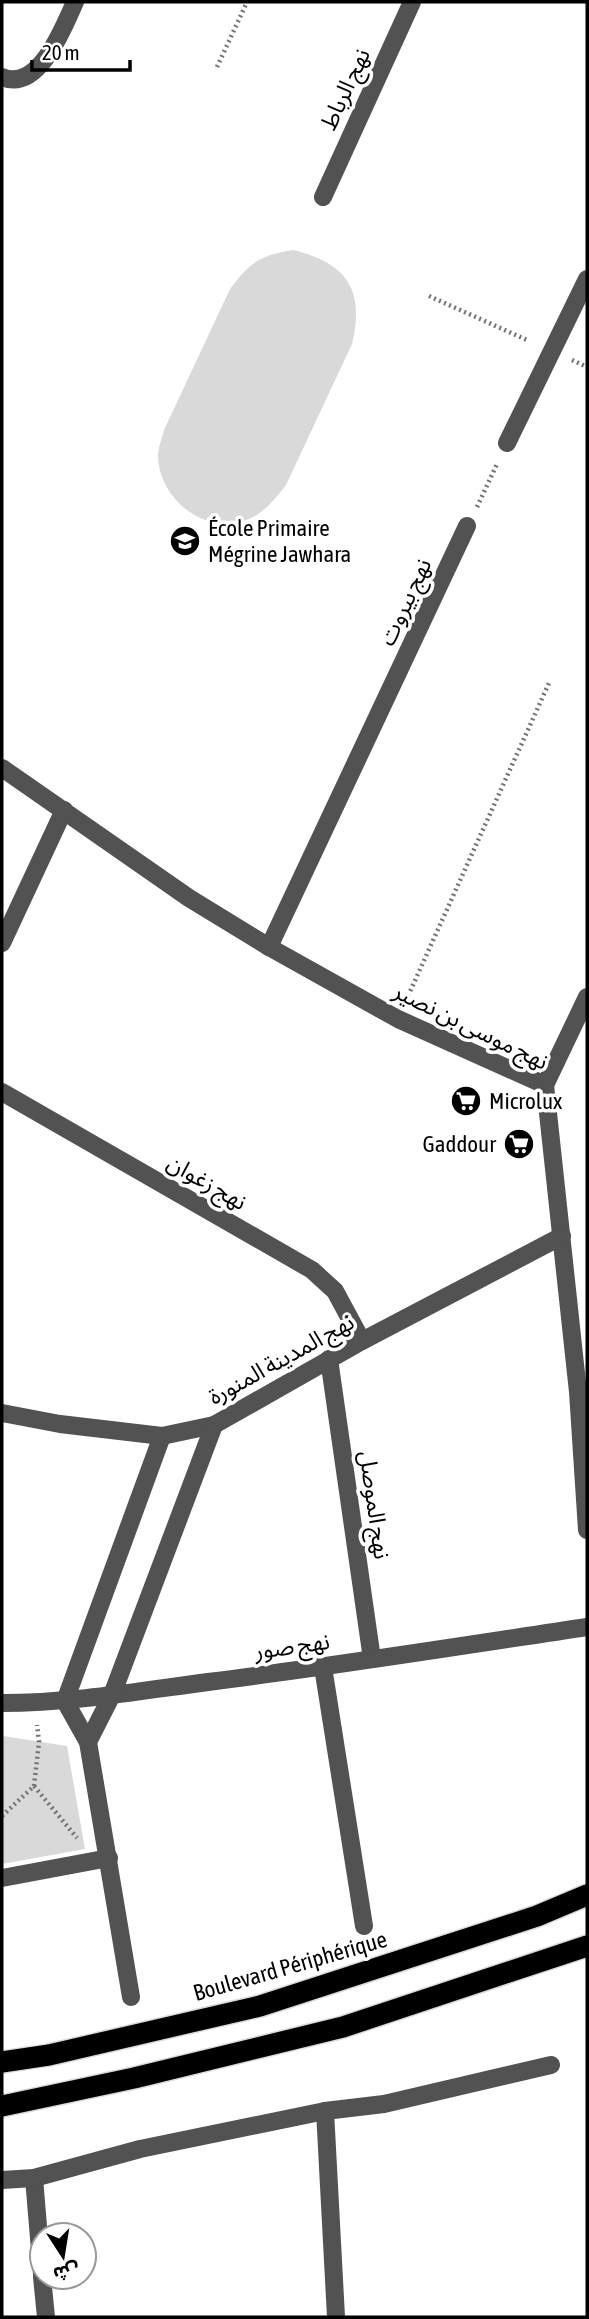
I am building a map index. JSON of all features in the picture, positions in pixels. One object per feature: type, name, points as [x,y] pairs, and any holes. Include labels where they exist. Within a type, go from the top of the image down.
[{"type":"highway","name":"Boulevard Périphérique","points":[[2,2062],[49,2055],[260,2007],[537,1916],[587,1895]]},
{"type":"highway","points":[[2,2106],[343,2026],[587,1946]]},
{"type":"street","points":[[2,77],[21,77],[51,53],[75,2]]},
{"type":"street","name":"نهج الرباط","points":[[323,197],[412,2]]},
{"type":"street","points":[[507,443],[587,279]]},
{"type":"street","name":"نهج بيروت","points":[[269,947],[467,527]]},
{"type":"street","name":"نهج موسى بن نصير","points":[[2,768],[189,898],[269,947],[398,1019],[545,1085],[583,1391],[587,1530]]},
{"type":"street","points":[[2,943],[64,810]]},
{"type":"street","points":[[545,1085],[587,997]]},
{"type":"street","name":"نهج زغوان","points":[[2,1092],[312,1270],[334,1291],[362,1341]]},
{"type":"street","name":"نهج المدينة المنورة","points":[[2,1413],[60,1424],[162,1436],[214,1425],[362,1341],[562,1236]]},
{"type":"street","name":"نهج الموصل","points":[[329,1359],[372,1659]]},
{"type":"street","points":[[88,1742],[112,1695],[214,1425]]},
{"type":"street","points":[[131,1997],[88,1742],[65,1700],[162,1436]]},
{"type":"street","name":"نهج صور","points":[[2,1703],[35,1703],[112,1695],[323,1667],[587,1627]]},
{"type":"street","points":[[323,1667],[364,1926]]},
{"type":"street","points":[[2,1878],[109,1858]]},
{"type":"street","points":[[2,2180],[34,2178],[140,2149],[325,2111],[383,2104],[551,2065]]},
{"type":"street","points":[[325,2111],[336,2317]]},
{"type":"street","points":[[34,2178],[38,2221]]},
{"type":"street","points":[[43,2291],[46,2317]]},
{"type":"path","points":[[217,67],[247,2]]},
{"type":"path","points":[[429,296],[587,367]]},
{"type":"path","points":[[467,527],[507,443]]},
{"type":"path","points":[[398,1019],[549,683]]},
{"type":"path","points":[[2,1816],[34,1786],[39,1742],[35,1703]]},
{"type":"path","points":[[34,1786],[85,1849],[109,1858]]},
{"type":"shaded area","points":[[293,250],[327,263],[339,271],[348,282],[356,308],[352,344],[286,485],[266,508],[251,518],[235,523],[218,523],[203,519],[189,511],[167,487],[158,456],[164,430],[230,289],[257,261],[272,254]]},
{"type":"shaded area","points":[[3,1736],[67,1746],[85,1849],[2,1864]]},
{"type":"place","name":"École Primaire Mégrine Jawhara","points":[[185,541]]},
{"type":"place","name":"Microlux","points":[[466,1101]]},
{"type":"place","name":"Gaddour","points":[[519,1144]]}]
